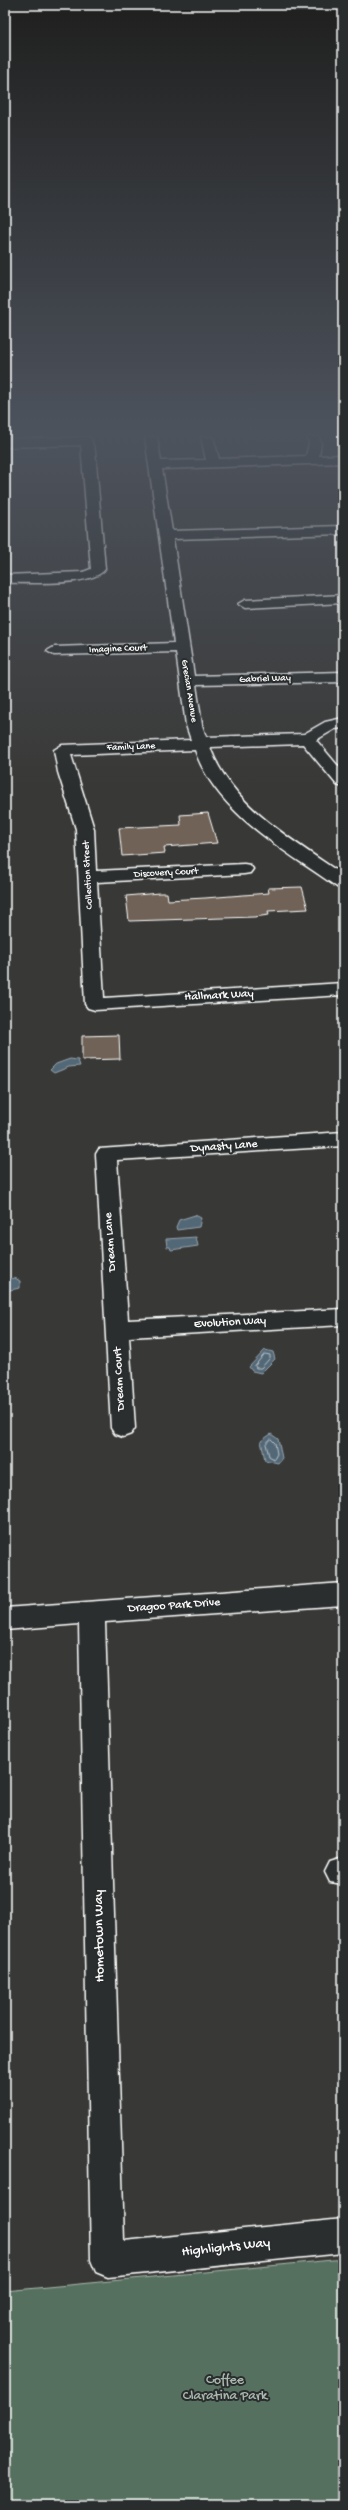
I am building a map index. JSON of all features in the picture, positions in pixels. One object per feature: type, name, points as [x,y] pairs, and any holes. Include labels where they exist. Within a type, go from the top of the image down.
[{"type":"street","points":[[5,579],[84,576],[96,572],[98,569],[97,554]]},
{"type":"street","name":"Grecian Avenue","points":[[169,554],[199,744],[218,780],[250,815],[342,881]]},
{"type":"street","points":[[245,604],[343,599]]},
{"type":"street","name":"Imagine Court","points":[[54,651],[183,647]]},
{"type":"street","name":"Gabriel Way","points":[[188,681],[343,677]]},
{"type":"street","points":[[343,723],[331,726],[307,739],[343,782]]},
{"type":"street","name":"Family Lane","points":[[62,750],[307,739]]},
{"type":"street","name":"Collection Street","points":[[62,750],[68,783],[81,813],[85,829],[95,1004]]},
{"type":"street","name":"Discovery Court","points":[[88,877],[244,868]]},
{"type":"street","name":"Hallmark Way","points":[[95,1004],[343,989]]},
{"type":"street","name":"Dynasty Lane","points":[[106,1154],[343,1139]]},
{"type":"street","name":"Dream Lane","points":[[106,1154],[117,1330]]},
{"type":"street","name":"Evolution Way","points":[[117,1330],[343,1317]]},
{"type":"street","name":"Dream Court","points":[[117,1330],[123,1428]]},
{"type":"street","name":"Dragoo Park Drive","points":[[5,1619],[343,1594]]},
{"type":"street","name":"Hometown Way","points":[[92,1612],[108,2260]]},
{"type":"street","name":"Highlights Way","points":[[108,2260],[343,2236]]},
{"type":"green space","name":"Coffee Claratina Park","points":[[343,2259],[343,2505],[5,2505],[5,2291]]},
{"type":"water","points":[[70,1059],[78,1060],[80,1066],[69,1067],[54,1073],[50,1070],[56,1064]]},
{"type":"water","points":[[195,1215],[201,1218],[199,1227],[177,1230],[176,1227],[179,1220]]},
{"type":"water","points":[[196,1237],[198,1246],[171,1250],[170,1247],[167,1247],[166,1239]]},
{"type":"water","points":[[15,1278],[20,1281],[20,1288],[5,1291],[5,1280]]},
{"type":"water","points":[[265,1350],[273,1352],[275,1359],[261,1373],[252,1371],[249,1367]]},
{"type":"water","points":[[271,1434],[278,1439],[282,1458],[278,1463],[265,1460],[261,1441]]},
{"type":"building","points":[[208,813],[217,843],[164,847],[165,853],[122,856],[119,828],[181,825],[180,815]]},
{"type":"building","points":[[302,887],[308,909],[268,911],[269,915],[254,917],[129,921],[126,896],[167,893],[168,900],[269,893],[268,888]]},
{"type":"building","points":[[119,1035],[120,1059],[82,1060],[82,1036]]}]
